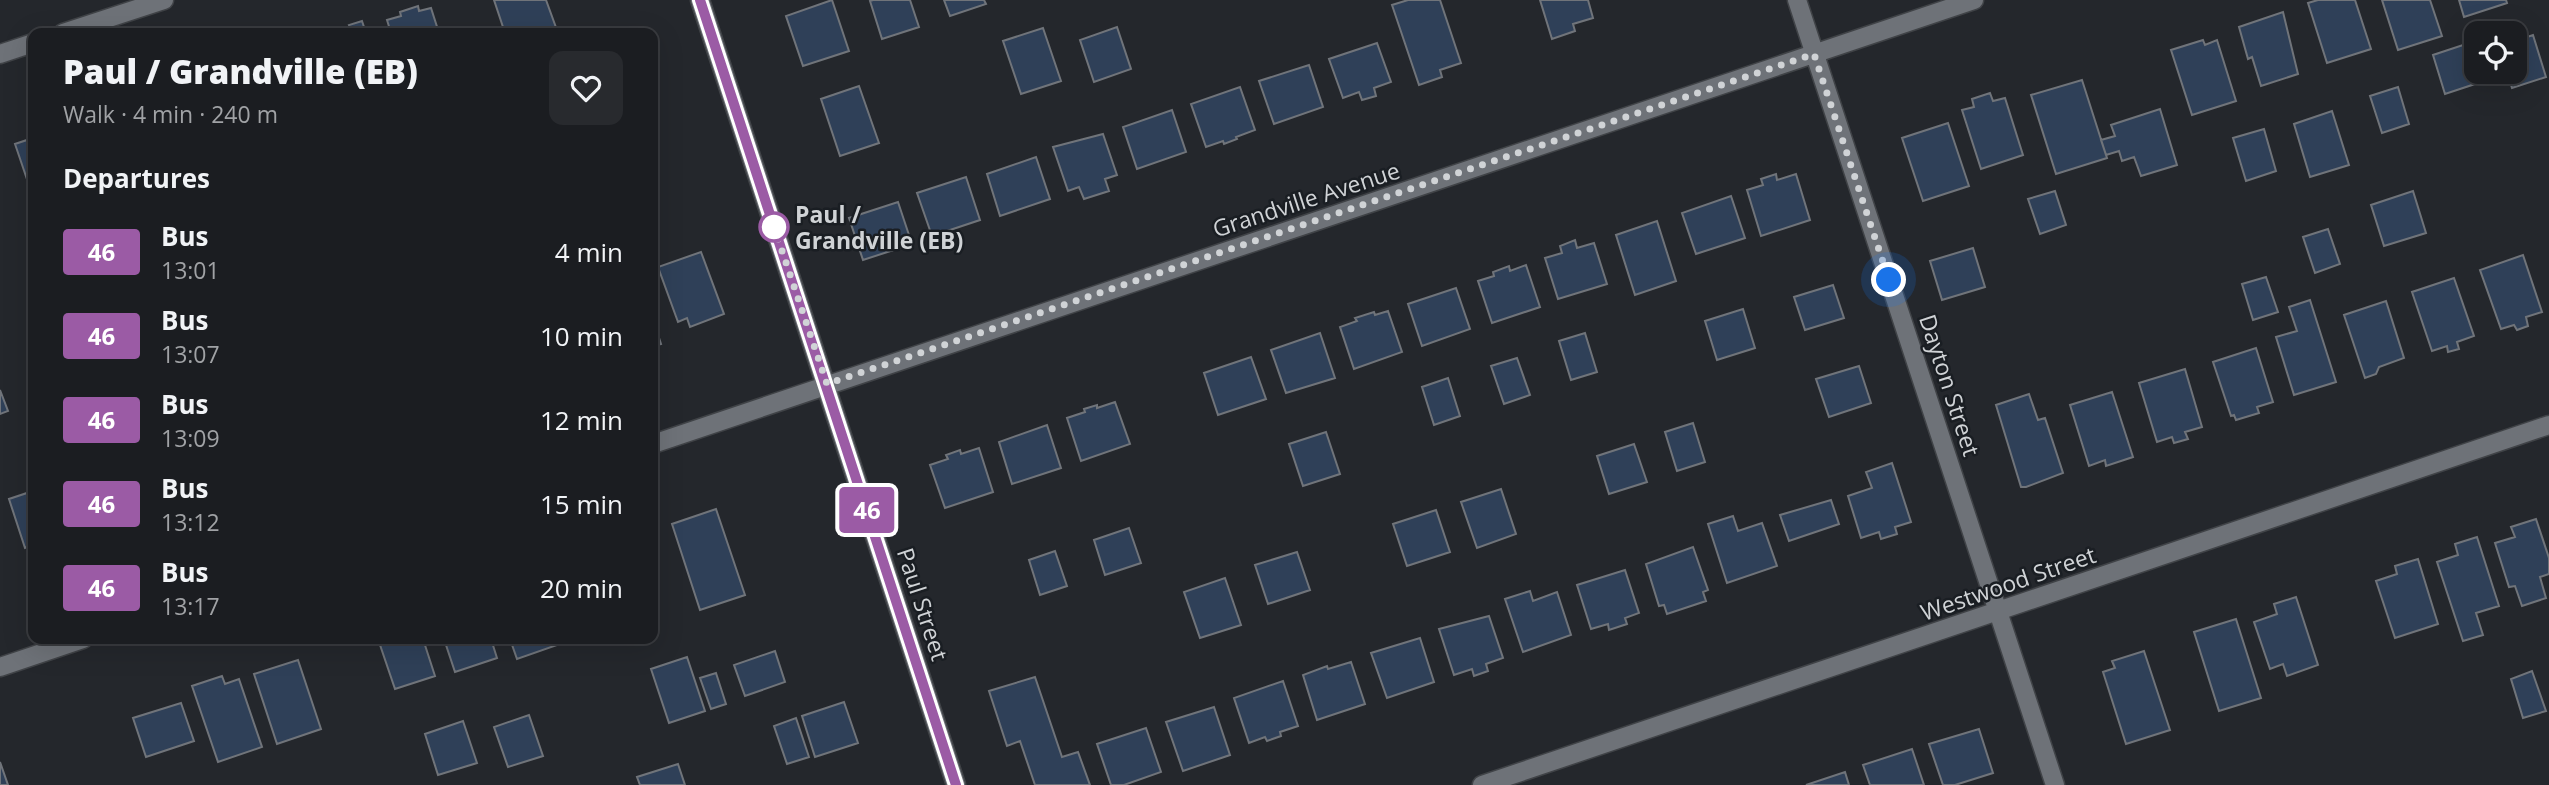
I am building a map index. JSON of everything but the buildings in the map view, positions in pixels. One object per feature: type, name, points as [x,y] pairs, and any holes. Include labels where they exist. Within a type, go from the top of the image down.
[{"type":"street","points":[[78,28],[164,0]]},
{"type":"street","name":"Paul Street","points":[[699,0],[827,384],[956,785]]},
{"type":"street","name":"Dayton Street","points":[[1797,0],[2055,785]]},
{"type":"street","name":"Grandville Avenue","points":[[658,442],[1974,0]]},
{"type":"street","points":[[0,54],[28,45]]},
{"type":"street","name":"Westwood Street","points":[[1482,785],[2549,425]]},
{"type":"street","points":[[0,667],[68,644]]},
{"type":"bus line","name":"46","points":[[700,0],[956,785]]},
{"type":"place","name":"Paul / Grandville (EB)","points":[[774,227]]},
{"type":"route","points":[[774,227],[827,384],[1814,54],[1889,280]]}]
